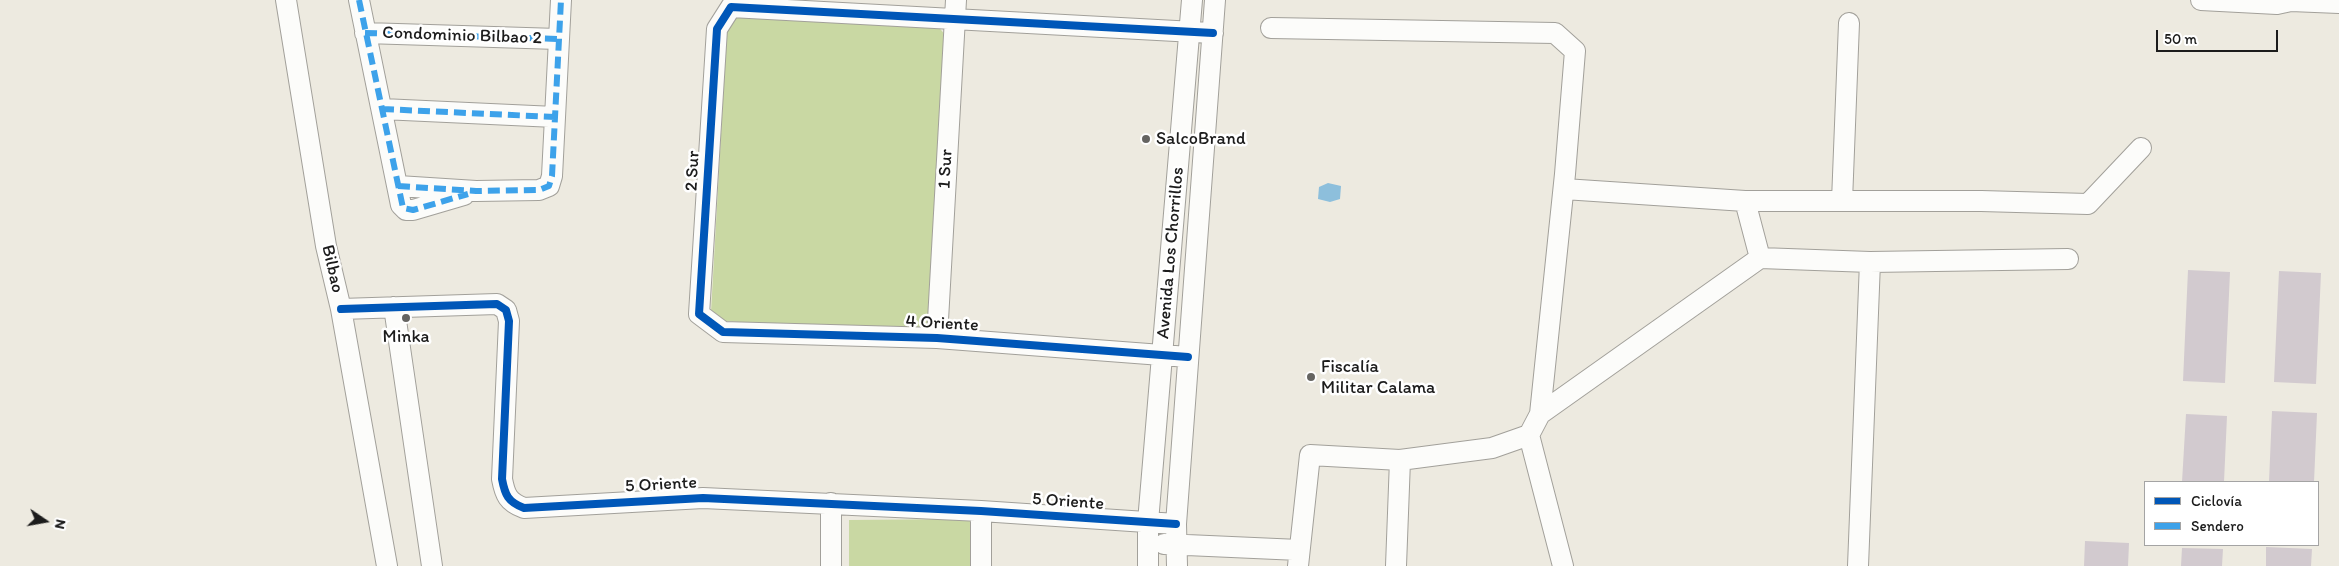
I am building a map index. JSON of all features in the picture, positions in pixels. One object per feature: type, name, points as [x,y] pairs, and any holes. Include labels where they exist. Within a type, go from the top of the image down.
[{"type":"street","name":"Bilbao","points":[[286,0],[326,246],[341,308],[387,566]]},
{"type":"street","name":"Condominio Bilbao 2","points":[[359,0],[401,205],[409,211],[476,191],[539,190],[550,186],[561,0]]},
{"type":"street","name":"Avenida Los Chorrillos","points":[[1148,566],[1148,522],[1192,0]]},
{"type":"street","name":"Avenida Los Chorrillos","points":[[1177,566],[1176,524],[1215,0]]},
{"type":"street","points":[[2201,0],[2277,4],[2292,0],[2339,3]]},
{"type":"street","name":"2 Sur","points":[[699,314],[716,29],[731,7],[955,9]]},
{"type":"street","points":[[955,9],[1213,32]]},
{"type":"street","name":"1 Sur","points":[[937,338],[955,9]]},
{"type":"street","points":[[1842,201],[1849,23]]},
{"type":"street","points":[[1271,28],[1555,33],[1575,51],[1564,189],[1540,414],[1529,435],[1563,566]]},
{"type":"street","name":"Condominio Bilbao 2","points":[[365,33],[558,39]]},
{"type":"street","points":[[382,109],[555,117]]},
{"type":"street","points":[[1564,189],[1745,201],[1981,201],[2088,204],[2142,148]]},
{"type":"street","points":[[1178,172],[1202,174]]},
{"type":"street","points":[[1745,201],[1760,258]]},
{"type":"street","points":[[1540,414],[1760,258],[1870,262],[2068,259]]},
{"type":"street","points":[[1858,566],[1870,262]]},
{"type":"street","name":"5 Oriente","points":[[341,308],[497,304],[506,310],[509,321],[502,479],[507,499],[513,504],[524,508],[703,498],[981,511],[1176,524]]},
{"type":"street","points":[[394,307],[432,566]]},
{"type":"street","name":"4 Oriente","points":[[699,314],[723,332],[937,338],[1188,357]]},
{"type":"street","points":[[1148,543],[1299,558],[1310,455],[1400,460],[1492,448],[1529,435]]},
{"type":"street","points":[[1396,566],[1400,460]]},
{"type":"street","points":[[831,503],[831,566]]},
{"type":"street","points":[[981,511],[981,566]]},
{"type":"green space","points":[[734,15],[937,25],[946,36],[930,326],[920,333],[725,321],[711,312],[727,29]]},
{"type":"green space","points":[[970,519],[971,566],[849,566],[849,520]]},
{"type":"water","points":[[1328,183],[1341,186],[1340,199],[1330,202],[1318,199],[1319,187]]},
{"type":"building","points":[[2188,270],[2230,272],[2225,383],[2183,381]]},
{"type":"building","points":[[2279,271],[2321,273],[2316,384],[2274,382]]},
{"type":"building","points":[[2272,411],[2317,413],[2314,481],[2269,481]]},
{"type":"building","points":[[2186,414],[2227,416],[2224,481],[2182,481]]},
{"type":"building","points":[[2085,541],[2129,543],[2128,566],[2084,566]]},
{"type":"building","points":[[2266,547],[2312,549],[2311,566],[2266,566]]},
{"type":"building","points":[[2182,548],[2223,549],[2222,566],[2181,566]]},
{"type":"marked path","points":[[359,0],[403,208],[413,210],[468,194]]},
{"type":"marked path","points":[[398,186],[476,191],[539,190],[549,186],[552,176],[561,0]]},
{"type":"marked path","points":[[365,33],[558,39]]},
{"type":"marked path","points":[[382,109],[555,117]]},
{"type":"cycle path","points":[[1188,357],[937,338],[723,332],[699,314],[717,29],[731,7],[1213,33]]},
{"type":"cycle path","points":[[341,309],[497,304],[506,310],[509,321],[502,479],[508,497],[514,503],[524,508],[703,498],[981,511],[1176,524]]},
{"type":"place","name":"SalcoBrand","points":[[1146,139]]},
{"type":"place","name":"Minka","points":[[406,318]]},
{"type":"place","name":"Fiscalía Militar Calama","points":[[1311,377]]}]
